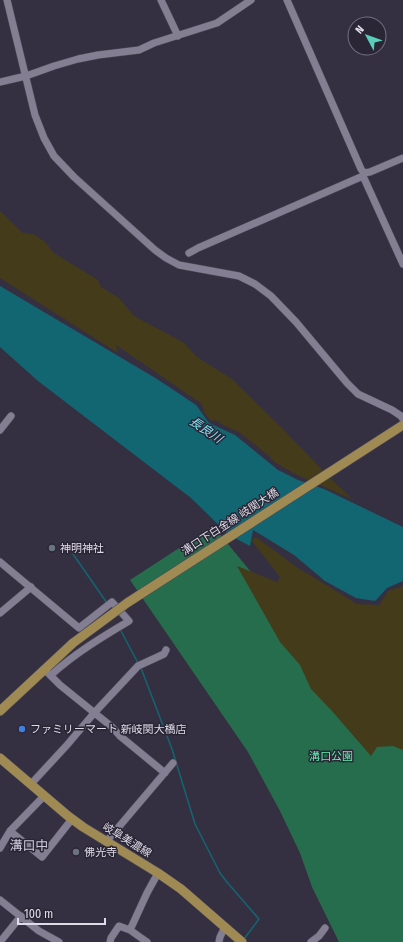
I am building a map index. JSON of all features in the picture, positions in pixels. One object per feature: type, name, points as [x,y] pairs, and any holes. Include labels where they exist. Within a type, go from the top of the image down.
[{"type":"main road","name":"溝口下白金線 岐関大橋","points":[[0,711],[48,672],[73,643],[126,603],[403,425]]},
{"type":"main road","name":"岐阜美濃線","points":[[0,758],[72,819],[181,889],[242,942]]},
{"type":"street","points":[[8,0],[35,115],[44,138],[54,156],[74,177],[155,250],[166,258],[179,265],[239,276],[255,284],[271,296],[296,322],[358,394],[392,410],[403,419]]},
{"type":"street","points":[[162,0],[178,36]]},
{"type":"street","points":[[0,82],[26,76],[78,59],[139,50],[154,43],[217,23],[251,0]]},
{"type":"street","points":[[287,0],[403,264]]},
{"type":"street","points":[[189,253],[364,174],[403,158]]},
{"type":"street","points":[[0,430],[11,416]]},
{"type":"street","points":[[0,562],[79,628],[112,602],[129,620],[59,667],[48,672],[60,685],[95,712],[120,736],[165,773]]},
{"type":"street","points":[[0,613],[31,588]]},
{"type":"street","points":[[31,784],[139,665],[164,654],[166,650]]},
{"type":"street","points":[[106,842],[173,763]]},
{"type":"street","points":[[0,848],[10,831],[44,796]]},
{"type":"street","points":[[10,831],[42,857],[72,819]]},
{"type":"street","points":[[130,930],[158,873]]},
{"type":"street","points":[[0,900],[39,931],[59,942]]},
{"type":"street","points":[[0,942],[21,916]]},
{"type":"street","points":[[110,942],[119,926],[130,930],[147,942]]},
{"type":"street","points":[[219,942],[225,927]]},
{"type":"street","points":[[311,942],[319,936],[325,928]]},
{"type":"green space","name":"溝口公園","points":[[213,526],[270,595],[403,728],[403,942],[339,942],[312,887],[300,853],[280,811],[248,752],[130,580]]},
{"type":"sand","points":[[0,211],[23,233],[33,234],[44,241],[54,253],[98,280],[101,287],[119,298],[134,316],[183,342],[197,357],[232,379],[352,499],[295,474],[276,463],[239,432],[223,425],[218,421],[210,420],[204,412],[202,404],[116,345],[118,353],[0,278]]},
{"type":"sand","points":[[256,537],[298,568],[357,604],[379,605],[388,591],[403,586],[403,750],[393,746],[377,747],[371,756],[311,689],[300,665],[280,642],[237,566],[277,582],[280,577],[251,540]]},
{"type":"water","name":"長良川","points":[[0,286],[157,379],[196,405],[209,423],[235,435],[278,470],[298,480],[324,489],[403,527],[403,581],[387,588],[375,601],[356,598],[325,581],[294,555],[253,530],[250,546],[229,535],[191,498],[38,381],[0,347]]},
{"type":"waterway","points":[[73,554],[107,603]]},
{"type":"waterway","points":[[120,629],[138,663]]},
{"type":"waterway","points":[[141,668],[172,749],[195,824],[220,873],[259,919],[244,939]]},
{"type":"place","name":"神明神社","points":[[52,548]]},
{"type":"place","name":"ファミリーマート 新岐関大橋店","points":[[22,729]]},
{"type":"place","name":"佛光寺","points":[[76,852]]},
{"type":"district","name":"溝口中","points":[[29,845]]}]
